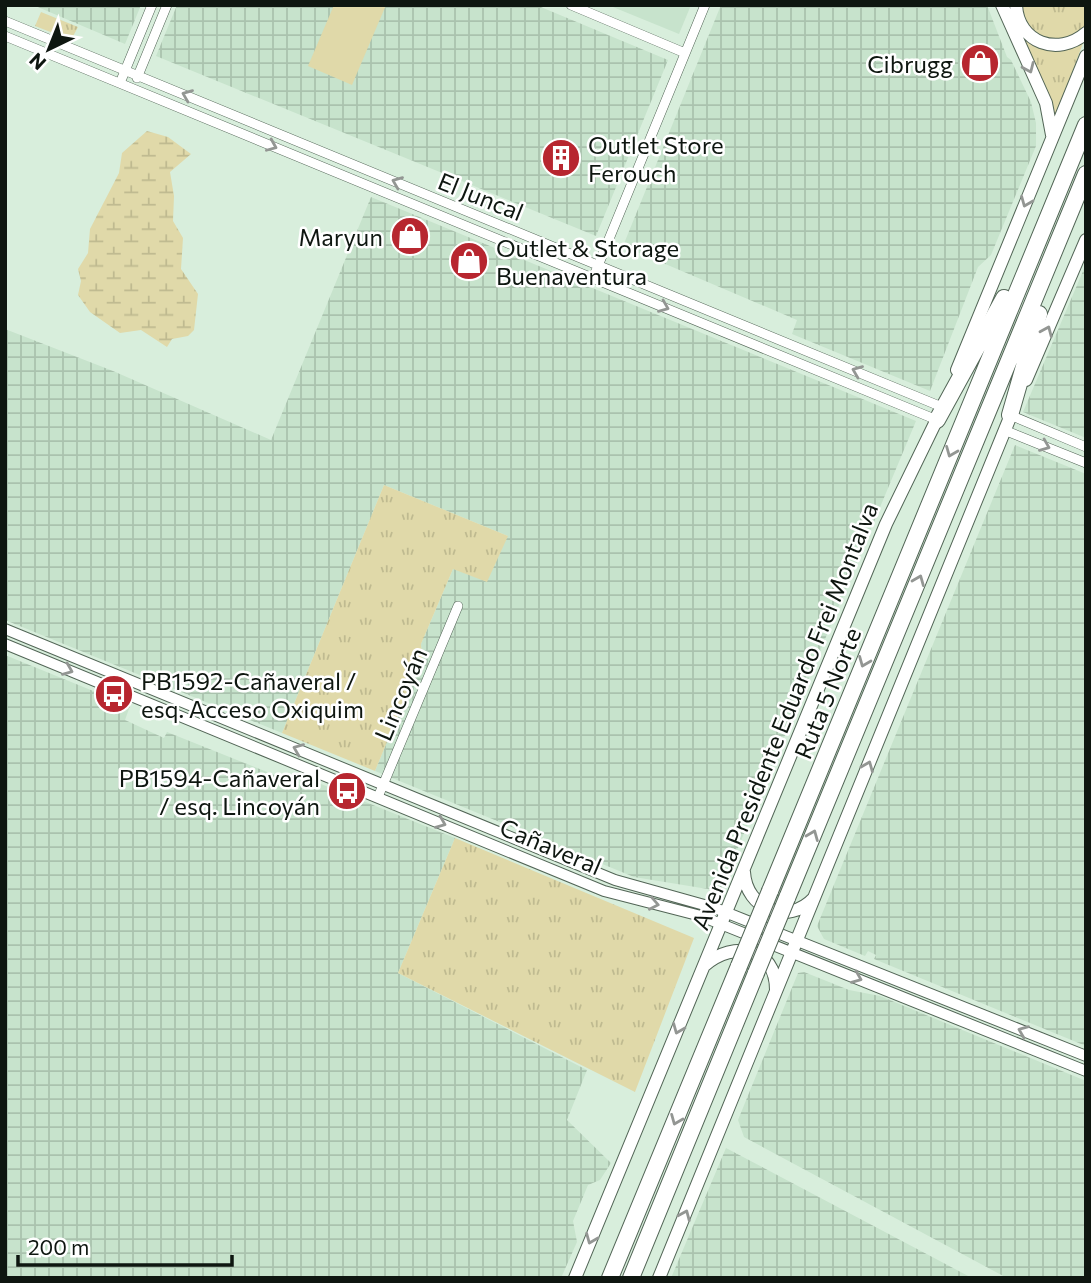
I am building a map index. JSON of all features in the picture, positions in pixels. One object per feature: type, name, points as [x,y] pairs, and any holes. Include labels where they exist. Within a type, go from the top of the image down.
[{"type":"highway","name":"Ruta 5 Norte","points":[[610,1278],[1086,125]]},
{"type":"highway","name":"Ruta 5 Norte","points":[[631,1278],[1086,174]]},
{"type":"highway","points":[[1007,423],[1070,211]]},
{"type":"highway","points":[[940,413],[1046,219]]},
{"type":"main road","points":[[1002,5],[1046,103],[1052,139]]},
{"type":"main road","points":[[1016,5],[1023,29],[1040,43],[1062,46],[1086,33]]},
{"type":"main road","name":"Avenida Presidente Eduardo Frei Montalva","points":[[575,1278],[886,524],[940,413],[1086,56]]},
{"type":"main road","points":[[659,1278],[1007,423],[1086,240]]},
{"type":"main road","points":[[744,869],[748,891],[767,908],[792,912],[804,907],[815,897]]},
{"type":"main road","points":[[704,966],[726,951],[743,950],[754,953],[771,969],[776,986],[775,998]]},
{"type":"street","points":[[120,83],[152,5]]},
{"type":"street","points":[[133,89],[167,5]]},
{"type":"street","points":[[571,5],[685,53]]},
{"type":"street","points":[[593,278],[705,5]]},
{"type":"street","name":"El Juncal","points":[[5,21],[882,382],[940,413]]},
{"type":"street","name":"El Juncal","points":[[5,36],[877,395],[940,413]]},
{"type":"street","points":[[877,395],[882,382]]},
{"type":"street","points":[[1007,423],[1086,447]]},
{"type":"street","points":[[1007,423],[1086,463]]},
{"type":"street","name":"Lincoyán","points":[[378,797],[458,606]]},
{"type":"street","name":"Cañaveral","points":[[5,629],[615,880],[685,897],[724,918],[1086,1056]]},
{"type":"street","name":"Cañaveral","points":[[5,645],[604,891],[692,913],[724,918]]},
{"type":"street","name":"Cañaveral","points":[[796,946],[1086,1071]]},
{"type":"shaded area","points":[[33,5],[141,5],[125,44]]},
{"type":"shaded area","points":[[177,5],[536,5],[668,60],[596,236],[156,56]]},
{"type":"shaded area","points":[[608,5],[691,5],[679,34]]},
{"type":"shaded area","points":[[721,5],[987,5],[1007,57],[1011,60],[1031,102],[1036,123],[1036,146],[991,255],[978,267],[930,391],[792,334],[797,320],[623,246]]},
{"type":"shaded area","points":[[371,197],[916,421],[720,891],[634,877],[375,771],[422,657],[421,644],[453,569],[508,536],[384,485],[282,733],[5,620],[5,329],[113,371],[271,440]]},
{"type":"shaded area","points":[[1086,264],[1086,438],[1023,412]]},
{"type":"shaded area","points":[[1015,445],[1086,474],[1086,1046],[874,959],[876,955],[868,951],[865,956],[824,939],[817,926]]},
{"type":"shaded area","points":[[5,655],[130,706],[125,720],[164,738],[167,732],[302,786],[306,778],[455,838],[398,973],[587,1070],[567,1120],[611,1163],[600,1180],[588,1185],[573,1221],[577,1242],[561,1278],[5,1278]]},
{"type":"shaded area","points":[[804,972],[849,990],[880,996],[1086,1081],[1086,1278],[1007,1278],[744,1137],[738,1120],[798,973]]},
{"type":"shaded area","points":[[726,1148],[972,1278],[671,1278]]},
{"type":"green space","points":[[334,5],[386,5],[352,85],[308,66]]},
{"type":"green space","points":[[1005,5],[1012,5],[1037,47],[1061,50],[1083,43],[1054,122]]},
{"type":"green space","points":[[1020,5],[1086,5],[1086,27],[1077,37],[1051,44],[1025,26]]},
{"type":"green space","points":[[41,12],[78,27],[71,40],[35,26]]},
{"type":"green space","points":[[147,131],[168,137],[191,154],[170,172],[174,196],[173,221],[183,238],[181,269],[198,294],[194,330],[188,336],[172,339],[167,347],[141,330],[120,333],[90,312],[78,295],[81,281],[78,269],[88,253],[90,229],[119,173],[122,153]]},
{"type":"green space","points":[[384,485],[508,536],[487,582],[453,569],[421,644],[422,657],[375,771],[282,733]]},
{"type":"green space","points":[[455,838],[694,938],[635,1092],[398,973]]},
{"type":"place","name":"Cibrugg","points":[[980,63]]},
{"type":"place","name":"Outlet Store Ferouch","points":[[561,158]]},
{"type":"place","name":"Maryun","points":[[410,236]]},
{"type":"place","name":"Outlet & Storage Buenaventura","points":[[469,261]]},
{"type":"place","name":"PB1592-Cañaveral / esq. Acceso Oxiquim","points":[[114,694]]},
{"type":"place","name":"PB1594-Cañaveral / esq. Lincoyán","points":[[347,791]]}]
